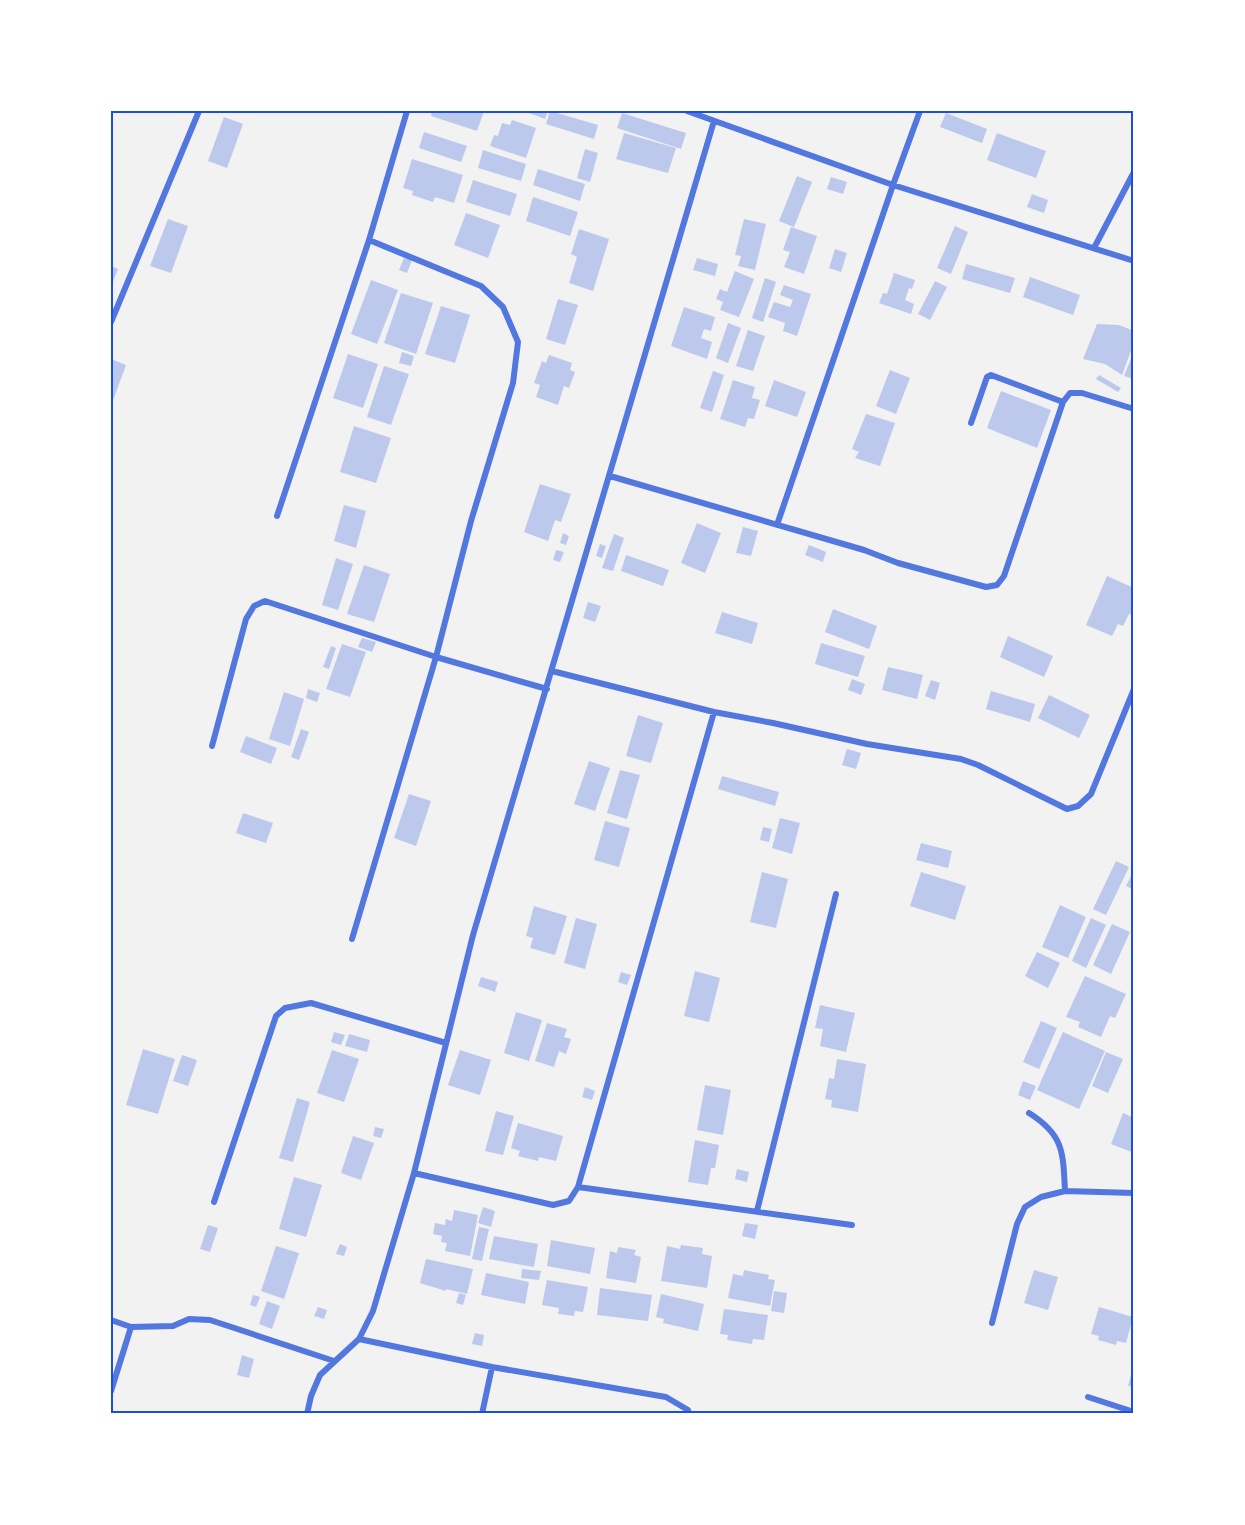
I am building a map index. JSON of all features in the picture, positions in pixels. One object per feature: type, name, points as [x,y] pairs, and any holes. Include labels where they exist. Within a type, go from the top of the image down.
[{"type":"street","points":[[111,322],[199,111]]},
{"type":"street","points":[[277,516],[369,240],[407,111]]},
{"type":"street","points":[[687,111],[893,185],[1134,261]]},
{"type":"street","points":[[777,525],[920,111]]},
{"type":"street","points":[[307,1414],[311,1396],[320,1375],[359,1339],[373,1311],[414,1173],[473,935],[714,121]]},
{"type":"street","points":[[1094,248],[1134,172]]},
{"type":"street","points":[[351,939],[436,657],[471,521],[513,383],[518,342],[503,307],[481,286],[369,240]]},
{"type":"street","points":[[971,423],[987,377],[991,375],[1063,402]]},
{"type":"street","points":[[610,476],[986,587],[997,585],[1004,576],[1063,402],[1070,393],[1082,393],[1134,409]]},
{"type":"street","points":[[212,746],[246,619],[254,606],[265,601],[436,657],[547,689]]},
{"type":"street","points":[[552,671],[714,712],[867,744],[961,759],[978,765],[1067,809],[1078,806],[1091,794],[1134,689]]},
{"type":"street","points":[[414,1173],[553,1205],[569,1201],[578,1186],[714,712]]},
{"type":"street","points":[[757,1211],[836,894]]},
{"type":"street","points":[[214,1202],[276,1016],[285,1008],[311,1003],[446,1043]]},
{"type":"street","points":[[1029,1113],[1046,1124],[1060,1145],[1065,1191]]},
{"type":"street","points":[[578,1186],[852,1225]]},
{"type":"street","points":[[992,1323],[1017,1224],[1025,1207],[1041,1197],[1065,1191],[1134,1194]]},
{"type":"street","points":[[111,1320],[131,1327],[173,1326],[189,1319],[210,1320],[334,1361]]},
{"type":"street","points":[[111,1391],[131,1327]]},
{"type":"street","points":[[359,1339],[492,1367],[666,1397],[688,1410],[689,1414]]},
{"type":"street","points":[[482,1414],[492,1367]]},
{"type":"street","points":[[1088,1397],[1134,1412]]},
{"type":"building","points":[[432,111],[484,111],[477,131],[431,116]]},
{"type":"building","points":[[524,111],[548,111],[545,119]]},
{"type":"building","points":[[550,111],[598,125],[594,139],[546,124]]},
{"type":"building","points":[[622,113],[686,133],[681,149],[617,128]]},
{"type":"building","points":[[946,113],[987,129],[982,143],[940,127]]},
{"type":"building","points":[[224,117],[243,124],[227,168],[208,161]]},
{"type":"building","points":[[512,120],[536,128],[526,158],[490,146],[494,135],[498,136],[502,123],[510,125]]},
{"type":"building","points":[[424,132],[467,146],[461,162],[419,148]]},
{"type":"building","points":[[624,133],[676,148],[668,173],[616,159]]},
{"type":"building","points":[[997,133],[1046,151],[1036,178],[987,160]]},
{"type":"building","points":[[585,149],[598,153],[590,182],[577,178]]},
{"type":"building","points":[[483,150],[526,164],[521,181],[478,168]]},
{"type":"building","points":[[412,159],[463,175],[454,203],[435,197],[433,202],[412,195],[413,191],[403,188]]},
{"type":"building","points":[[538,169],[585,184],[580,201],[533,185]]},
{"type":"building","points":[[797,176],[812,182],[794,227],[779,221]]},
{"type":"building","points":[[831,177],[847,182],[843,194],[827,189]]},
{"type":"building","points":[[473,180],[517,194],[510,216],[466,202]]},
{"type":"building","points":[[1032,194],[1048,200],[1044,213],[1027,207]]},
{"type":"building","points":[[533,197],[578,212],[570,236],[526,221]]},
{"type":"building","points":[[466,213],[500,225],[488,258],[454,245]]},
{"type":"building","points":[[168,219],[188,226],[171,273],[150,266]]},
{"type":"building","points":[[744,219],[766,224],[755,270],[738,266],[741,256],[735,255]]},
{"type":"building","points":[[955,226],[968,232],[951,274],[937,268]]},
{"type":"building","points":[[791,227],[817,236],[804,274],[784,267],[790,252],[783,250]]},
{"type":"building","points":[[579,229],[609,239],[593,291],[569,283],[577,257],[571,254]]},
{"type":"building","points":[[835,249],[847,253],[841,272],[829,268]]},
{"type":"building","points":[[404,258],[412,260],[407,273],[399,270]]},
{"type":"building","points":[[697,258],[718,264],[715,276],[693,270]]},
{"type":"building","points":[[966,264],[1015,278],[1010,293],[962,279]]},
{"type":"building","points":[[111,266],[118,269],[111,287]]},
{"type":"building","points":[[735,271],[754,279],[739,317],[720,310],[723,302],[716,299],[720,289],[727,292]]},
{"type":"building","points":[[894,273],[915,280],[905,300],[914,304],[911,314],[879,303],[883,293],[887,294]]},
{"type":"building","points":[[1030,277],[1080,295],[1073,315],[1023,297]]},
{"type":"building","points":[[765,278],[776,282],[763,322],[752,318]]},
{"type":"building","points":[[371,280],[398,290],[377,344],[351,334]]},
{"type":"building","points":[[935,281],[947,287],[930,320],[918,314]]},
{"type":"building","points":[[784,285],[811,294],[797,336],[783,331],[785,323],[768,317],[774,302],[790,307],[793,300],[780,295]]},
{"type":"building","points":[[401,293],[433,303],[416,354],[384,343]]},
{"type":"building","points":[[558,299],[578,305],[565,345],[546,339]]},
{"type":"building","points":[[441,306],[470,315],[455,363],[425,354]]},
{"type":"building","points":[[684,307],[715,317],[711,331],[704,329],[701,338],[712,342],[707,359],[671,346]]},
{"type":"building","points":[[728,323],[741,328],[728,363],[716,358]]},
{"type":"building","points":[[1097,324],[1119,325],[1134,331],[1134,342],[1122,375],[1105,364],[1083,359]]},
{"type":"building","points":[[748,330],[765,336],[753,371],[736,366]]},
{"type":"building","points":[[1134,351],[1134,379],[1124,376]]},
{"type":"building","points":[[402,352],[414,356],[411,366],[399,363]]},
{"type":"building","points":[[348,354],[378,364],[363,408],[333,398]]},
{"type":"building","points":[[549,355],[572,363],[570,370],[575,372],[569,388],[564,386],[558,405],[536,397],[540,385],[534,383],[542,361],[546,363]]},
{"type":"building","points":[[111,359],[126,365],[111,406]]},
{"type":"building","points":[[384,366],[409,374],[391,425],[367,417]]},
{"type":"building","points":[[890,370],[910,378],[896,414],[876,406]]},
{"type":"building","points":[[713,371],[724,375],[712,412],[700,408]]},
{"type":"building","points":[[1099,375],[1121,388],[1118,392],[1096,379]]},
{"type":"building","points":[[733,380],[755,387],[752,398],[760,400],[754,419],[748,418],[745,427],[720,419]]},
{"type":"building","points":[[774,380],[806,392],[797,417],[765,406]]},
{"type":"building","points":[[1001,391],[1051,410],[1037,448],[987,428]]},
{"type":"building","points":[[866,414],[895,423],[880,466],[855,458],[859,452],[852,449]]},
{"type":"building","points":[[354,426],[391,438],[376,483],[340,472]]},
{"type":"building","points":[[540,484],[571,494],[561,522],[555,520],[548,541],[524,532]]},
{"type":"building","points":[[344,505],[366,511],[356,548],[334,541]]},
{"type":"building","points":[[697,523],[721,533],[705,573],[681,563]]},
{"type":"building","points":[[743,527],[758,531],[751,556],[736,553]]},
{"type":"building","points":[[563,533],[569,536],[566,545],[560,543]]},
{"type":"building","points":[[614,534],[624,538],[613,571],[602,568]]},
{"type":"building","points":[[600,544],[606,546],[602,558],[596,556]]},
{"type":"building","points":[[809,545],[826,552],[823,562],[805,555]]},
{"type":"building","points":[[556,550],[564,552],[560,562],[553,560]]},
{"type":"building","points":[[626,555],[669,570],[663,586],[621,571]]},
{"type":"building","points":[[336,558],[353,564],[338,610],[322,605]]},
{"type":"building","points":[[364,565],[390,574],[374,622],[347,614]]},
{"type":"building","points":[[1107,576],[1134,588],[1132,615],[1129,614],[1123,626],[1118,624],[1112,636],[1086,625]]},
{"type":"building","points":[[588,602],[601,606],[595,622],[583,618]]},
{"type":"building","points":[[833,609],[877,626],[869,649],[825,632]]},
{"type":"building","points":[[722,612],[758,623],[752,644],[715,633]]},
{"type":"building","points":[[1008,636],[1053,656],[1044,677],[1000,657]]},
{"type":"building","points":[[362,638],[376,642],[372,652],[358,647]]},
{"type":"building","points":[[821,643],[865,656],[858,677],[815,664]]},
{"type":"building","points":[[342,644],[366,652],[350,697],[326,689]]},
{"type":"building","points":[[331,646],[336,648],[329,669],[323,667]]},
{"type":"building","points":[[888,667],[923,675],[917,699],[882,690]]},
{"type":"building","points":[[852,679],[865,684],[861,695],[848,690]]},
{"type":"building","points":[[931,680],[940,683],[935,700],[925,696]]},
{"type":"building","points":[[308,689],[320,693],[317,702],[306,698]]},
{"type":"building","points":[[991,691],[1035,704],[1030,722],[986,709]]},
{"type":"building","points":[[284,692],[304,699],[290,746],[269,739]]},
{"type":"building","points":[[1049,695],[1090,715],[1079,738],[1038,718]]},
{"type":"building","points":[[638,715],[663,723],[651,763],[626,756]]},
{"type":"building","points":[[301,729],[309,732],[299,760],[291,757]]},
{"type":"building","points":[[246,736],[277,748],[271,764],[240,752]]},
{"type":"building","points":[[847,749],[861,753],[856,769],[842,765]]},
{"type":"building","points":[[589,761],[610,768],[595,811],[574,804]]},
{"type":"building","points":[[620,770],[640,775],[627,819],[607,813]]},
{"type":"building","points":[[722,776],[779,792],[775,806],[718,789]]},
{"type":"building","points":[[409,794],[431,801],[416,846],[394,838]]},
{"type":"building","points":[[243,813],[273,823],[266,843],[236,833]]},
{"type":"building","points":[[780,818],[800,823],[792,854],[772,848]]},
{"type":"building","points":[[605,821],[630,828],[619,867],[594,860]]},
{"type":"building","points":[[763,827],[772,829],[769,842],[760,840]]},
{"type":"building","points":[[921,843],[952,851],[948,868],[916,860]]},
{"type":"building","points":[[1116,861],[1129,867],[1106,915],[1093,909]]},
{"type":"building","points":[[1134,870],[1134,890],[1126,886]]},
{"type":"building","points":[[762,872],[788,879],[776,928],[750,922]]},
{"type":"building","points":[[921,872],[966,886],[955,920],[910,906]]},
{"type":"building","points":[[1060,905],[1086,917],[1068,958],[1042,947]]},
{"type":"building","points":[[534,906],[567,916],[555,955],[530,948],[533,938],[526,936]]},
{"type":"building","points":[[576,918],[597,924],[585,969],[564,963]]},
{"type":"building","points":[[1091,918],[1106,925],[1086,968],[1072,961]]},
{"type":"building","points":[[1112,924],[1130,932],[1111,974],[1093,965]]},
{"type":"building","points":[[1037,952],[1060,963],[1048,988],[1025,976]]},
{"type":"building","points":[[695,971],[720,978],[709,1022],[684,1016]]},
{"type":"building","points":[[621,972],[631,975],[627,985],[618,982]]},
{"type":"building","points":[[1085,976],[1126,994],[1115,1018],[1110,1016],[1101,1037],[1078,1027],[1080,1022],[1066,1017]]},
{"type":"building","points":[[481,977],[498,982],[495,992],[478,986]]},
{"type":"building","points":[[820,1005],[855,1013],[846,1052],[820,1046],[823,1029],[815,1028]]},
{"type":"building","points":[[516,1012],[542,1020],[529,1061],[504,1053]]},
{"type":"building","points":[[1041,1021],[1057,1028],[1039,1069],[1023,1062]]},
{"type":"building","points":[[547,1023],[567,1029],[564,1037],[571,1039],[566,1054],[559,1051],[554,1067],[535,1061]]},
{"type":"building","points":[[334,1032],[345,1035],[341,1045],[331,1042]]},
{"type":"building","points":[[1063,1032],[1105,1051],[1079,1109],[1037,1090]]},
{"type":"building","points":[[349,1034],[370,1040],[367,1052],[345,1046]]},
{"type":"building","points":[[143,1049],[175,1059],[158,1114],[126,1105]]},
{"type":"building","points":[[332,1050],[359,1059],[344,1102],[317,1093]]},
{"type":"building","points":[[460,1050],[491,1060],[480,1095],[448,1085]]},
{"type":"building","points":[[1106,1052],[1123,1059],[1108,1093],[1092,1086]]},
{"type":"building","points":[[182,1055],[197,1060],[188,1086],[173,1081]]},
{"type":"building","points":[[837,1059],[866,1064],[858,1112],[831,1107],[832,1100],[825,1099],[829,1078],[834,1079]]},
{"type":"building","points":[[1023,1081],[1036,1086],[1030,1100],[1018,1095]]},
{"type":"building","points":[[705,1085],[731,1090],[723,1135],[697,1130]]},
{"type":"building","points":[[585,1087],[595,1091],[592,1100],[582,1097]]},
{"type":"building","points":[[297,1098],[310,1102],[293,1162],[279,1158]]},
{"type":"building","points":[[496,1111],[514,1116],[503,1155],[485,1151]]},
{"type":"building","points":[[1123,1113],[1134,1118],[1134,1153],[1111,1144]]},
{"type":"building","points":[[518,1123],[563,1136],[556,1161],[539,1157],[538,1161],[518,1156],[520,1151],[511,1148]]},
{"type":"building","points":[[375,1127],[384,1129],[381,1138],[373,1136]]},
{"type":"building","points":[[353,1136],[374,1143],[361,1180],[341,1173]]},
{"type":"building","points":[[695,1140],[719,1145],[715,1168],[711,1168],[708,1185],[688,1182]]},
{"type":"building","points":[[737,1169],[749,1172],[747,1182],[735,1179]]},
{"type":"building","points":[[294,1177],[322,1185],[306,1237],[279,1229]]},
{"type":"building","points":[[483,1207],[495,1211],[491,1227],[478,1223]]},
{"type":"building","points":[[454,1210],[478,1215],[470,1256],[445,1251],[447,1243],[441,1242],[442,1236],[433,1234],[435,1223],[445,1225],[446,1219],[452,1221]]},
{"type":"building","points":[[745,1223],[758,1225],[755,1239],[742,1236]]},
{"type":"building","points":[[208,1225],[218,1228],[210,1252],[200,1249]]},
{"type":"building","points":[[479,1227],[489,1229],[482,1261],[472,1259]]},
{"type":"building","points":[[494,1236],[538,1244],[534,1267],[489,1259]]},
{"type":"building","points":[[551,1240],[595,1248],[590,1274],[547,1266]]},
{"type":"building","points":[[340,1244],[347,1247],[344,1256],[336,1254]]},
{"type":"building","points":[[681,1245],[703,1248],[702,1254],[712,1256],[707,1288],[661,1281],[667,1246],[680,1249]]},
{"type":"building","points":[[276,1246],[299,1253],[284,1299],[261,1291]]},
{"type":"building","points":[[618,1247],[636,1250],[634,1255],[641,1257],[636,1283],[606,1278],[610,1251],[617,1253]]},
{"type":"building","points":[[426,1259],[473,1269],[467,1294],[446,1289],[446,1291],[420,1283]]},
{"type":"building","points":[[522,1269],[541,1271],[539,1280],[521,1278]]},
{"type":"building","points":[[744,1270],[769,1275],[768,1279],[775,1280],[770,1306],[728,1298],[733,1274],[743,1276]]},
{"type":"building","points":[[1034,1270],[1058,1277],[1048,1310],[1024,1303]]},
{"type":"building","points":[[486,1273],[529,1282],[525,1304],[481,1295]]},
{"type":"building","points":[[547,1280],[588,1287],[583,1312],[575,1311],[574,1316],[558,1314],[559,1308],[542,1305]]},
{"type":"building","points":[[600,1288],[652,1295],[648,1321],[597,1315]]},
{"type":"building","points":[[774,1291],[787,1293],[784,1313],[771,1311]]},
{"type":"building","points":[[459,1293],[466,1295],[463,1305],[456,1303]]},
{"type":"building","points":[[661,1294],[704,1304],[698,1331],[663,1323],[664,1319],[656,1317]]},
{"type":"building","points":[[253,1295],[260,1297],[256,1307],[250,1305]]},
{"type":"building","points":[[267,1301],[280,1306],[272,1329],[259,1324]]},
{"type":"building","points":[[318,1307],[327,1310],[324,1319],[314,1316]]},
{"type":"building","points":[[1099,1307],[1133,1317],[1126,1343],[1117,1341],[1116,1345],[1098,1340],[1099,1336],[1091,1334]]},
{"type":"building","points":[[724,1309],[768,1315],[764,1340],[753,1339],[752,1344],[727,1340],[728,1335],[720,1334]]},
{"type":"building","points":[[475,1333],[484,1335],[482,1346],[472,1344]]},
{"type":"building","points":[[242,1355],[254,1359],[249,1378],[237,1375]]},
{"type":"building","points":[[1134,1367],[1134,1387],[1128,1386]]}]
